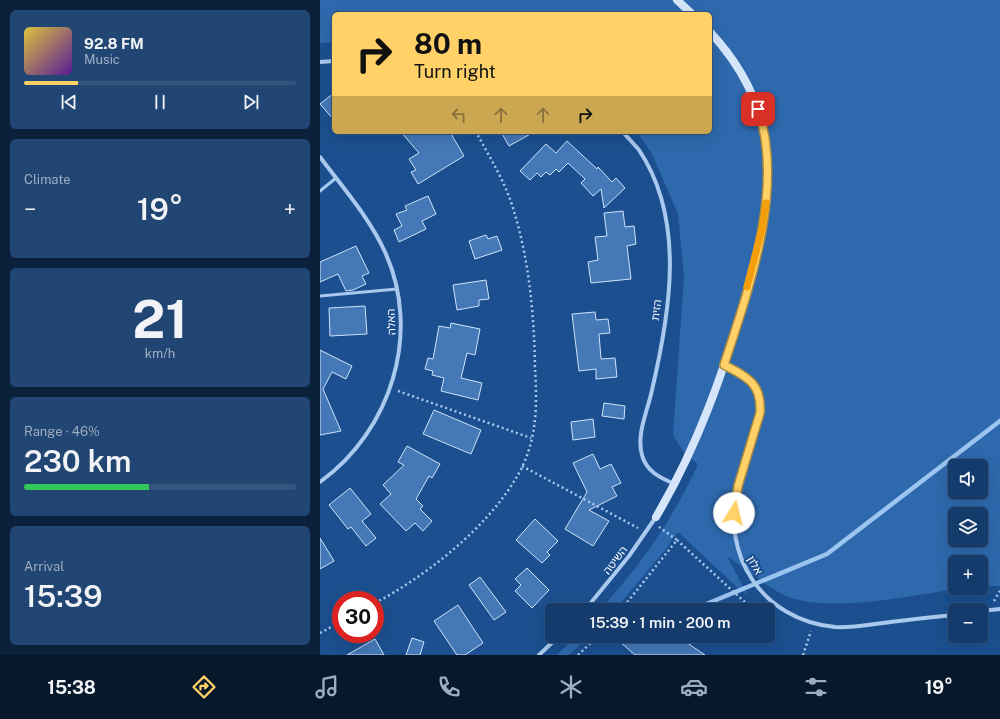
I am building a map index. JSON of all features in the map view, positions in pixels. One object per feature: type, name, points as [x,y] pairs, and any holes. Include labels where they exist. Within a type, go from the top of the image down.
[{"type":"main road","points":[[677,0],[690,12]]},
{"type":"main road","points":[[654,520],[675,484],[703,423],[724,365],[742,309],[762,229],[767,198],[768,170],[762,120],[745,78],[734,60],[712,34]]},
{"type":"street","points":[[320,62],[332,61]]},
{"type":"street","name":"הזית","points":[[625,134],[639,150],[657,184],[667,221],[670,262],[666,305],[658,362],[642,430],[640,447],[642,455],[650,469],[656,475],[675,484]]},
{"type":"street","name":"האלה","points":[[320,157],[366,217],[386,253],[397,289],[402,325],[398,360],[390,389],[373,426],[350,455],[320,482]]},
{"type":"street","name":"אלון","points":[[724,365],[749,379],[757,389],[761,402],[757,426],[735,500],[734,526],[738,551],[748,573],[760,589],[781,608],[802,620],[836,627],[854,627],[948,615]]},
{"type":"street","name":"השיטה","points":[[591,603],[604,588],[654,520]]},
{"type":"street","points":[[988,610],[1000,609]]},
{"type":"street","points":[[538,655],[551,643]]},
{"type":"lane","points":[[320,191],[336,178]]},
{"type":"lane","points":[[320,296],[397,289]]},
{"type":"path","points":[[384,598],[425,573],[480,524],[516,478],[522,466],[534,428],[536,391],[535,342],[528,269],[512,204],[503,182],[477,134]]},
{"type":"path","points":[[390,389],[531,438]]},
{"type":"path","points":[[522,466],[646,532]]},
{"type":"path","points":[[654,520],[748,605],[755,609],[781,608]]},
{"type":"path","points":[[628,603],[677,540]]},
{"type":"path","points":[[803,655],[814,623]]},
{"type":"path","points":[[320,633],[332,627]]},
{"type":"path","points":[[578,655],[591,643]]},
{"type":"shaded area","points":[[320,0],[1000,0],[1000,586],[988,586],[988,555],[948,555],[948,590],[871,602],[822,603],[800,600],[782,594],[761,581],[727,556],[747,594],[739,589],[678,532],[621,603],[606,603],[629,576],[655,541],[689,484],[698,464],[684,453],[673,435],[684,276],[678,214],[652,154],[638,134],[712,134],[712,12],[332,12],[332,42],[320,43]]},
{"type":"shaded area","points":[[569,643],[582,643],[569,655],[557,655]]},
{"type":"building","points":[[332,95],[332,118],[320,104]]},
{"type":"building","points":[[403,134],[451,134],[464,156],[418,184],[411,172],[416,170],[409,159],[419,153]]},
{"type":"building","points":[[502,134],[530,134],[509,146]]},
{"type":"building","points":[[567,141],[597,169],[598,167],[612,182],[616,178],[625,188],[604,208],[601,189],[593,196],[581,183],[585,179],[568,163],[559,172],[556,169],[550,175],[546,172],[541,177],[537,173],[530,180],[520,171],[546,144],[556,153]]},
{"type":"building","points":[[428,196],[436,214],[422,221],[426,229],[399,242],[394,230],[402,226],[396,214],[407,210],[405,206]]},
{"type":"building","points":[[623,211],[625,227],[634,226],[636,244],[627,246],[631,279],[591,283],[588,262],[598,260],[595,237],[607,236],[604,213]]},
{"type":"building","points":[[486,235],[488,239],[497,236],[502,250],[475,259],[469,241]]},
{"type":"building","points":[[356,246],[369,273],[362,276],[366,284],[353,290],[346,291],[338,274],[320,282],[320,262]]},
{"type":"building","points":[[486,280],[489,299],[479,300],[479,306],[457,310],[453,285]]},
{"type":"building","points":[[365,306],[367,334],[330,336],[329,308]]},
{"type":"building","points":[[595,312],[596,320],[608,319],[610,333],[599,334],[601,359],[615,358],[617,377],[596,379],[596,369],[579,371],[572,314]]},
{"type":"building","points":[[451,323],[480,329],[475,355],[467,353],[461,378],[482,383],[478,400],[441,391],[444,378],[432,375],[433,371],[425,369],[428,358],[433,359],[439,326],[450,328]]},
{"type":"building","points":[[320,350],[352,366],[346,379],[332,372],[323,389],[341,431],[320,435]]},
{"type":"building","points":[[604,403],[625,406],[624,419],[602,416]]},
{"type":"building","points":[[434,410],[481,430],[471,454],[423,434]]},
{"type":"building","points":[[593,419],[595,437],[573,440],[571,422]]},
{"type":"building","points":[[407,446],[440,464],[432,478],[429,476],[416,499],[423,506],[420,509],[432,521],[423,531],[415,523],[406,531],[380,504],[391,494],[383,485],[404,465],[398,462]]},
{"type":"building","points":[[593,454],[600,469],[611,464],[621,483],[612,487],[617,496],[589,510],[609,521],[593,546],[565,529],[587,492],[573,463]]},
{"type":"building","points":[[350,488],[371,514],[362,521],[376,538],[366,546],[351,527],[348,529],[329,505]]},
{"type":"building","points":[[535,519],[558,541],[547,552],[550,555],[542,563],[516,540]]},
{"type":"building","points":[[320,538],[334,561],[320,569]]},
{"type":"building","points":[[527,568],[549,590],[532,608],[515,591],[521,585],[515,579]]},
{"type":"building","points":[[480,577],[506,612],[494,620],[469,585]]},
{"type":"building","points":[[458,605],[483,643],[465,655],[457,655],[434,621]]},
{"type":"building","points":[[412,638],[424,642],[420,655],[406,655]]},
{"type":"building","points":[[368,643],[377,643],[384,655],[347,655]]},
{"type":"building","points":[[621,643],[687,643],[705,655],[635,655]]},
{"type":"waterway","points":[[709,603],[827,554],[1000,421]]},
{"type":"slow traffic","points":[[747,287],[762,229],[766,203]]},
{"type":"route","points":[[734,513],[738,486],[757,426],[761,402],[755,385],[742,374],[724,365],[742,309],[762,229],[767,198],[768,170],[766,144],[762,120],[758,109]]}]
